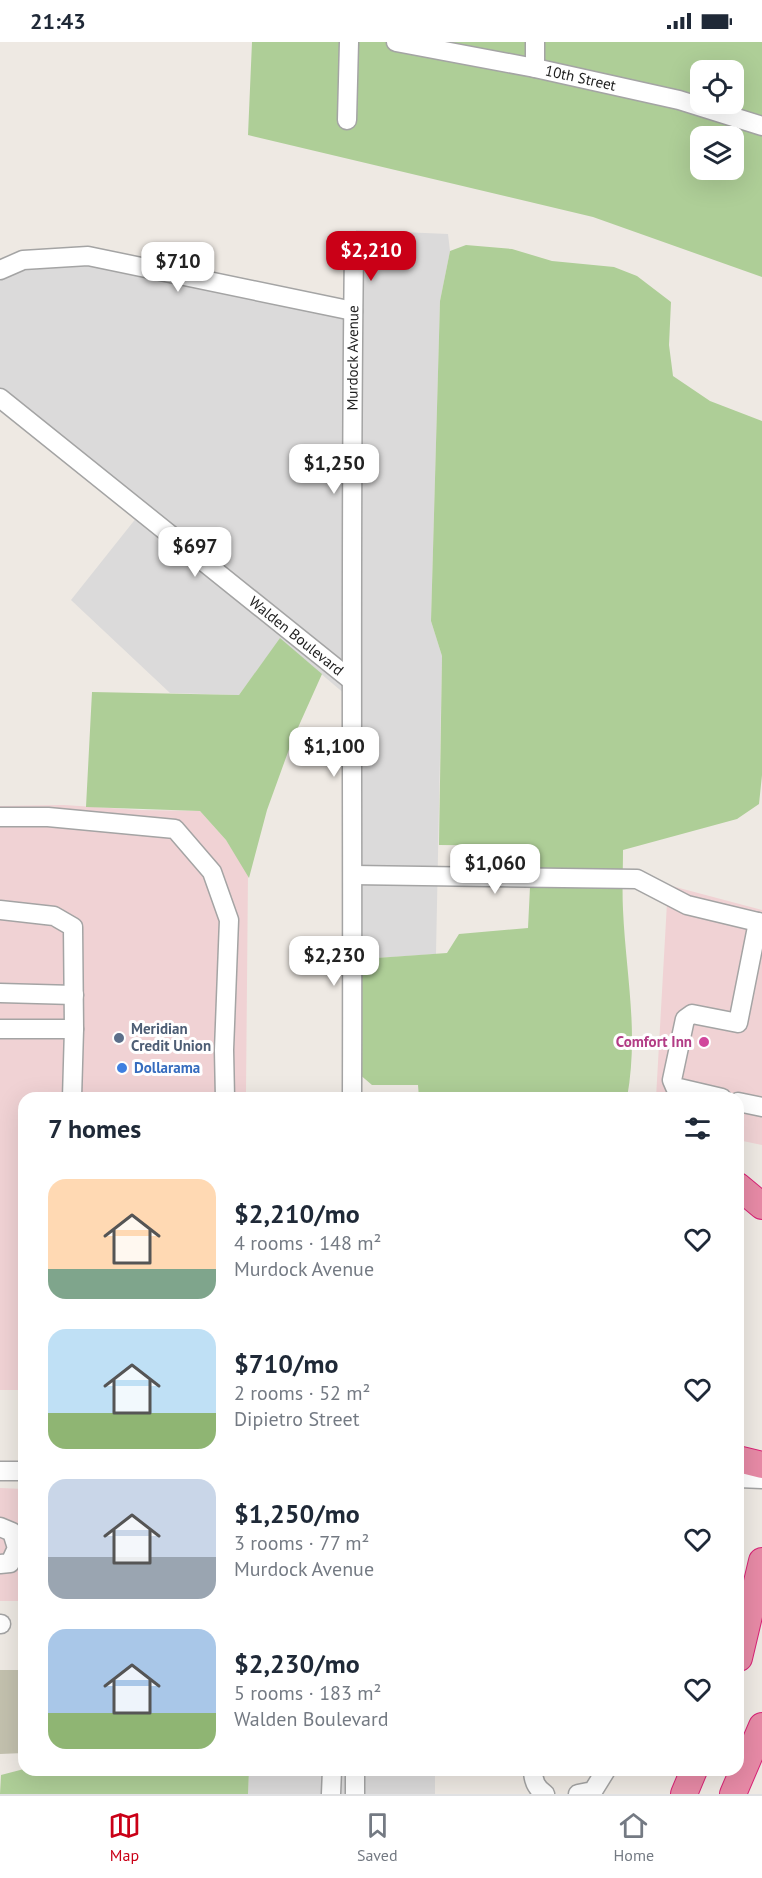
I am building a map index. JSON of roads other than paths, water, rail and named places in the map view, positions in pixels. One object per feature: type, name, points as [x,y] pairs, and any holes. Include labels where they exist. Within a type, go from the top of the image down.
[{"type":"highway","points":[[744,1191],[762,1206]]},
{"type":"highway","points":[[744,1460],[762,1465]]},
{"type":"highway","points":[[744,1638],[762,1561]]},
{"type":"highway","points":[[744,1645],[762,1596]]},
{"type":"highway","points":[[744,1768],[762,1726]]},
{"type":"highway","points":[[684,1794],[692,1776]]},
{"type":"highway","points":[[733,1794],[741,1776]]},
{"type":"street","points":[[347,120],[349,42]]},
{"type":"street","name":"10th Street","points":[[396,42],[535,68],[679,100],[762,126]]},
{"type":"street","points":[[535,42],[535,68]]},
{"type":"street","name":"Murdock Avenue","points":[[351,680],[354,252]]},
{"type":"street","points":[[0,270],[23,260],[87,256],[353,311]]},
{"type":"street","name":"Walden Boulevard","points":[[0,398],[351,680],[352,1092]]},
{"type":"street","points":[[0,817],[48,817],[175,829],[212,872],[229,920],[224,1050],[225,1092]]},
{"type":"street","points":[[353,875],[638,879],[687,905],[760,922],[738,1023],[692,1014],[685,1019],[672,1080],[675,1087],[696,1092]]},
{"type":"street","points":[[0,910],[54,916],[74,927],[72,1092]]},
{"type":"street","points":[[0,993],[74,995]]},
{"type":"street","points":[[0,1029],[74,1029]]},
{"type":"street","points":[[0,1471],[18,1471]]},
{"type":"street","points":[[744,1478],[762,1479]]},
{"type":"street","points":[[0,1527],[12,1532],[17,1548],[10,1563],[0,1564]]},
{"type":"street","points":[[332,1776],[332,1792],[355,1793],[356,1776]]},
{"type":"street","points":[[533,1776],[537,1789],[545,1794]]},
{"type":"street","points":[[578,1794],[593,1791],[602,1776]]},
{"type":"place","name":"Meridian Credit Union","points":[[119,1038]]},
{"type":"place","name":"Comfort Inn","points":[[704,1042]]},
{"type":"place","name":"Dollarama","points":[[122,1068]]}]
